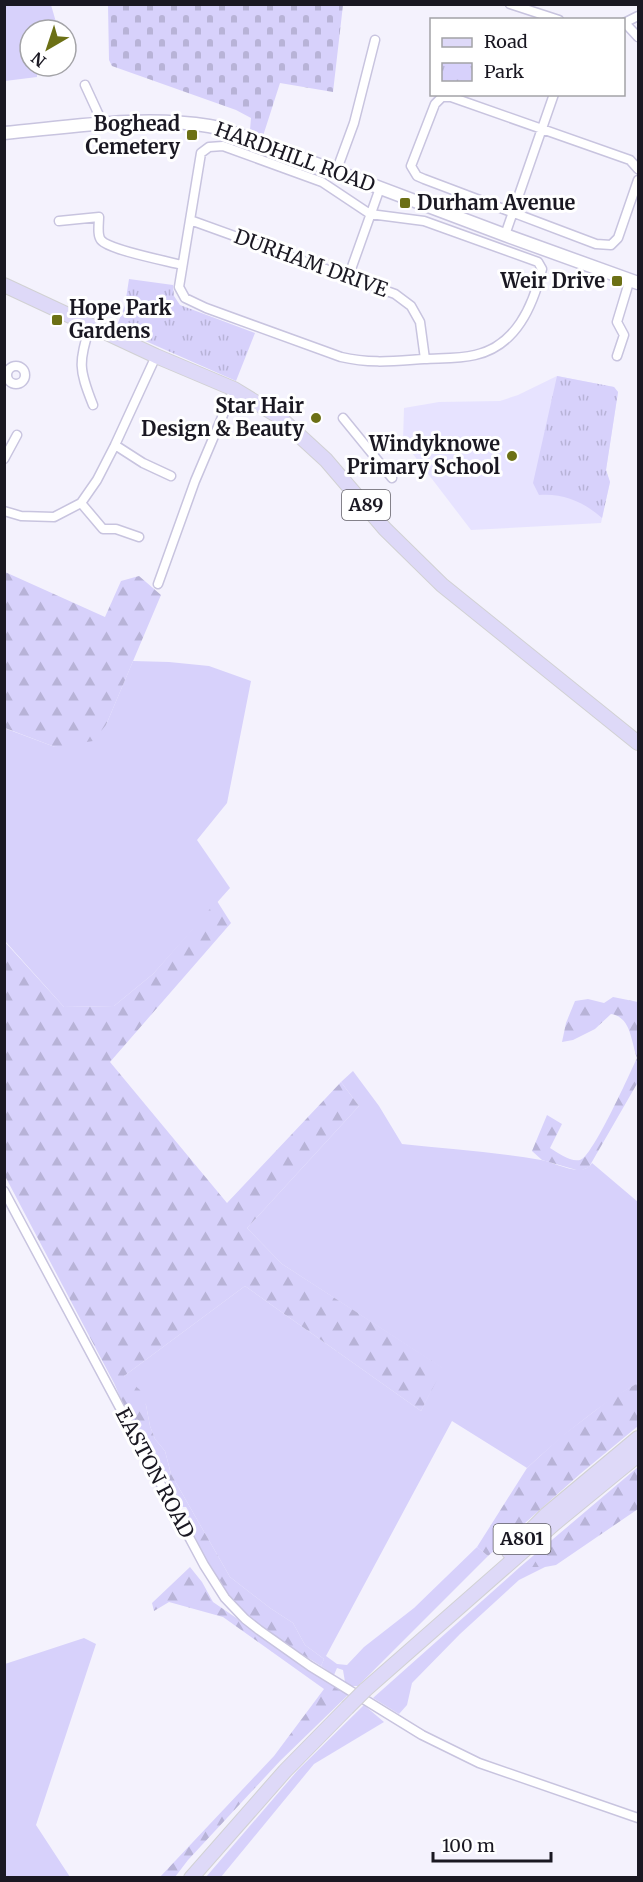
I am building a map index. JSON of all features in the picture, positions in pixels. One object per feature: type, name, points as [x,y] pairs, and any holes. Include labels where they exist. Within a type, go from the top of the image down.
[{"type":"main road","name":"HARDHILL ROAD","points":[[4,133],[152,122],[211,126],[634,281]]},
{"type":"main road","name":"A89","points":[[4,285],[156,356],[234,389],[278,416],[326,460],[385,529],[442,585],[639,743]]},
{"type":"main road","name":"A801","points":[[191,1878],[285,1771],[347,1708],[366,1696],[547,1514],[639,1438]]},
{"type":"main road","name":"A801","points":[[412,1648],[555,1523],[639,1455]]},
{"type":"street","points":[[510,4],[553,18]]},
{"type":"street","points":[[625,23],[639,16]]},
{"type":"street","points":[[625,24],[639,37]]},
{"type":"street","points":[[336,172],[354,123],[375,40]]},
{"type":"street","points":[[85,85],[103,124]]},
{"type":"street","points":[[505,235],[553,96]]},
{"type":"street","points":[[639,169],[630,160],[451,97],[442,97],[435,104],[412,160],[413,171],[424,179],[596,244],[611,245],[618,238],[639,180]]},
{"type":"street","points":[[223,146],[322,182],[370,214],[424,221],[538,262],[542,269],[533,300],[512,334],[489,350],[474,355],[363,362],[342,357],[206,308],[185,298],[178,287],[201,153],[209,147],[223,146]]},
{"type":"street","points":[[349,275],[380,188]]},
{"type":"street","points":[[59,221],[99,217],[99,235],[102,242],[116,248],[182,265]]},
{"type":"street","name":"DURHAM DRIVE","points":[[190,220],[349,275],[395,294],[411,306],[420,322],[425,359]]},
{"type":"street","points":[[617,356],[624,335],[617,322],[634,281]]},
{"type":"street","points":[[90,325],[82,355],[81,375],[93,405]]},
{"type":"street","points":[[4,511],[21,516],[54,517],[81,503],[97,480],[115,445],[156,356]]},
{"type":"street","points":[[158,584],[195,481],[234,389]]},
{"type":"street","points":[[343,418],[392,478]]},
{"type":"street","points":[[4,459],[17,435]]},
{"type":"street","points":[[115,445],[143,463],[171,476]]},
{"type":"street","points":[[81,503],[103,529],[116,529],[139,537]]},
{"type":"street","name":"EASTON ROAD","points":[[4,1191],[204,1565],[225,1598],[245,1618],[310,1666],[366,1696],[422,1735],[479,1763],[639,1818]]},
{"type":"shaded area","name":"Windyknowe Primary School","points":[[557,376],[614,387],[618,392],[606,470],[610,482],[601,523],[471,530],[403,441],[404,408],[439,402],[500,401]]},
{"type":"green space","points":[[4,5],[51,5],[55,18],[18,18],[18,78],[29,78],[5,81]]},
{"type":"green space","points":[[108,5],[343,5],[333,92],[280,83],[263,136],[250,130],[251,118],[236,110],[112,66],[109,60]]},
{"type":"green space","points":[[129,279],[173,285],[174,296],[180,305],[255,333],[236,381],[116,328],[125,305]]},
{"type":"green space","points":[[557,376],[614,387],[618,392],[606,470],[610,482],[602,518],[588,507],[565,497],[539,495],[533,483]]},
{"type":"green space","points":[[5,572],[105,617],[121,581],[139,576],[161,595],[106,725],[93,741],[55,747],[5,728]]},
{"type":"green space","points":[[133,661],[209,666],[251,681],[227,803],[197,840],[230,888],[153,974],[114,1006],[64,1007],[5,941],[4,728],[55,747],[106,725]]},
{"type":"green space","points":[[217,901],[231,923],[110,1062],[227,1203],[341,1082],[359,1106],[247,1228],[282,1264],[443,1368],[421,1411],[245,1286],[124,1376],[140,1390],[150,1426],[155,1439],[165,1451],[171,1474],[230,1577],[293,1623],[305,1645],[324,1659],[321,1666],[255,1624],[237,1607],[222,1586],[185,1518],[189,1512],[186,1507],[179,1507],[127,1413],[114,1383],[5,1176],[4,941],[64,1007],[114,1006],[153,974]]},
{"type":"green space","points":[[613,997],[638,1002],[638,1082],[589,1167],[580,1171],[542,1160],[532,1151],[547,1115],[562,1124],[550,1148],[572,1160],[580,1160],[586,1156],[610,1114],[637,1058],[626,1025],[618,1016],[611,1014],[595,1029],[573,1040],[562,1042],[566,1023],[575,1001],[588,999],[604,1003]]},
{"type":"green space","points":[[353,1071],[379,1106],[402,1144],[524,1157],[547,1161],[575,1170],[588,1168],[592,1163],[638,1202],[638,1383],[608,1401],[580,1422],[527,1468],[452,1421],[326,1656],[337,1664],[347,1665],[364,1647],[414,1608],[477,1547],[488,1556],[358,1686],[345,1682],[343,1670],[337,1668],[334,1675],[321,1666],[324,1659],[305,1645],[293,1623],[230,1577],[171,1474],[165,1451],[155,1439],[150,1426],[146,1405],[124,1376],[245,1286],[421,1411],[442,1368],[282,1264],[247,1228],[359,1106],[341,1082]]},
{"type":"green space","points":[[638,1383],[638,1426],[488,1556],[477,1547],[527,1468],[562,1436],[613,1397]]},
{"type":"green space","points":[[638,1467],[638,1509],[556,1565],[520,1567]]},
{"type":"green space","points":[[190,1567],[213,1602],[348,1695],[280,1761],[175,1877],[160,1877],[274,1756],[324,1689],[223,1617],[169,1602],[154,1611],[152,1603]]},
{"type":"green space","points":[[520,1567],[545,1567],[519,1580],[460,1634],[412,1683],[407,1705],[399,1714],[373,1698]]},
{"type":"green space","points":[[84,1638],[96,1644],[36,1825],[70,1877],[5,1877],[5,1664]]},
{"type":"green space","points":[[364,1705],[384,1722],[314,1764],[221,1877],[206,1877],[298,1770]]},
{"type":"place","name":"Boghead Cemetery","points":[[192,135]]},
{"type":"place","name":"Durham Avenue","points":[[405,203]]},
{"type":"place","name":"Weir Drive","points":[[617,281]]},
{"type":"place","name":"Hope Park Gardens","points":[[57,320]]},
{"type":"place","name":"Star Hair Design & Beauty","points":[[316,418]]},
{"type":"place","name":"Windyknowe Primary School","points":[[512,456]]}]
